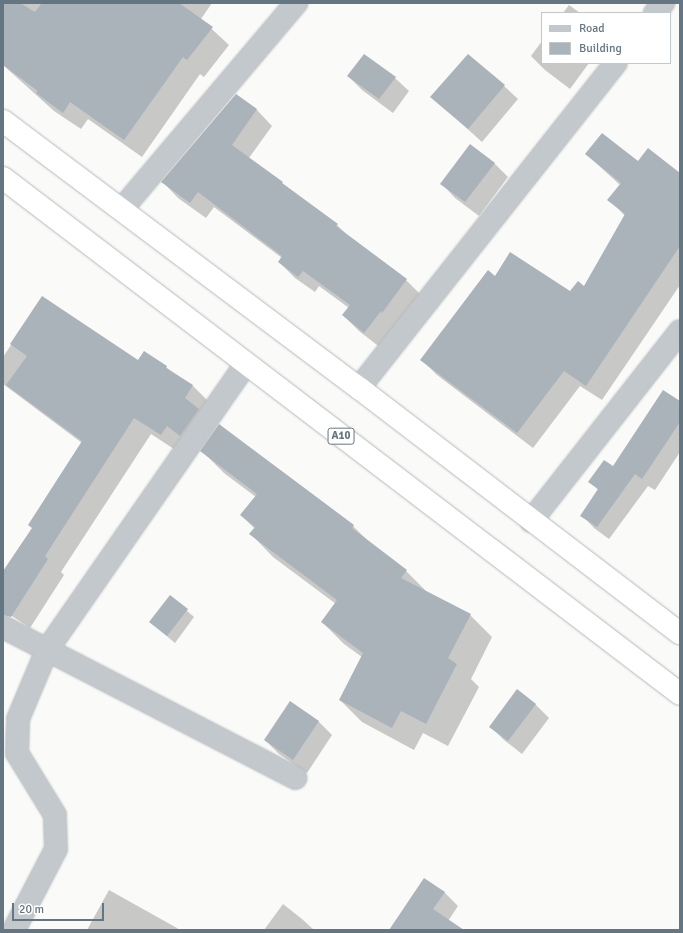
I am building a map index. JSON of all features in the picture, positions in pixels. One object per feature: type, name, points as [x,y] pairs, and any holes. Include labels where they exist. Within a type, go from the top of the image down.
[{"type":"highway","points":[[3,120],[359,388],[531,521],[680,633]]},
{"type":"highway","name":"A10","points":[[3,178],[680,694]]},
{"type":"street","points":[[122,209],[296,3]]},
{"type":"street","points":[[656,12],[663,3]]},
{"type":"street","points":[[359,388],[615,64]]},
{"type":"street","points":[[531,521],[680,331]]},
{"type":"street","points":[[14,930],[56,849],[56,815],[17,753],[18,719],[47,650],[246,364]]},
{"type":"street","points":[[3,627],[295,778]]},
{"type":"building","points":[[3,3],[20,3],[35,12],[42,3],[179,3],[213,27],[187,60],[183,57],[124,140],[70,102],[63,113],[36,93],[38,91],[3,65]]},
{"type":"building","points":[[364,54],[396,77],[379,99],[347,76]]},
{"type":"building","points":[[468,54],[505,85],[468,129],[430,97]]},
{"type":"building","points":[[236,94],[257,109],[232,145],[338,224],[336,226],[407,279],[382,313],[381,311],[364,333],[342,315],[350,305],[303,271],[298,277],[278,262],[282,256],[198,192],[190,203],[161,182]]},
{"type":"building","points":[[602,133],[638,161],[648,148],[680,173],[680,246],[586,386],[564,371],[517,433],[420,360],[488,270],[495,276],[510,252],[570,291],[578,281],[584,286],[625,214],[607,200],[621,183],[585,154]]},
{"type":"building","points":[[470,144],[495,163],[465,202],[440,184]]},
{"type":"building","points":[[42,296],[138,360],[144,351],[167,366],[166,368],[193,385],[185,398],[199,409],[180,436],[167,426],[161,435],[134,418],[45,556],[48,559],[11,617],[3,615],[3,571],[32,528],[28,525],[82,441],[6,385],[27,356],[10,344]]},
{"type":"building","points":[[663,390],[680,401],[680,422],[642,479],[635,474],[597,527],[580,516],[598,489],[588,482],[604,460],[613,466]]},
{"type":"building","points":[[219,424],[354,525],[352,528],[407,570],[401,578],[471,614],[448,658],[457,664],[426,724],[401,711],[392,728],[339,700],[363,653],[321,622],[337,600],[249,534],[255,527],[240,515],[257,494],[200,451]]},
{"type":"building","points":[[170,595],[188,609],[167,636],[149,622]]},
{"type":"building","points":[[517,689],[536,704],[508,741],[489,727]]},
{"type":"building","points":[[290,701],[319,721],[293,760],[264,740]]},
{"type":"building","points":[[424,878],[445,892],[433,909],[464,930],[389,930]]}]
